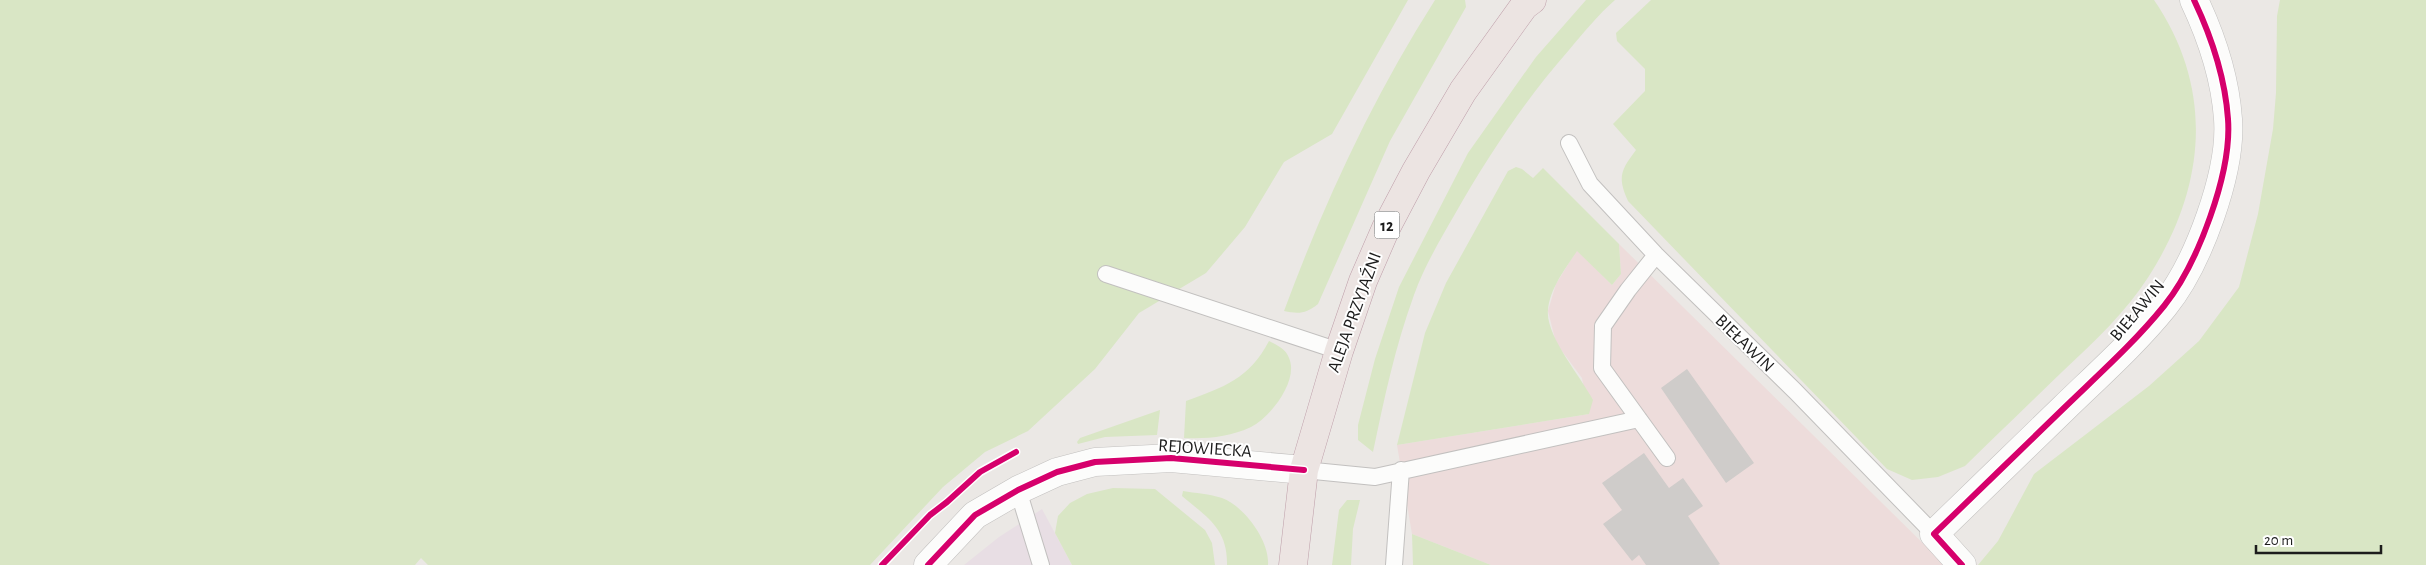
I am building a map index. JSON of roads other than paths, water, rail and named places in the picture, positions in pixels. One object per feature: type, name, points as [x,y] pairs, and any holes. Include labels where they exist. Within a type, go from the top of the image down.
[{"type":"highway","name":"ALEJA PRZYJAŹNI","points":[[1293,565],[1304,470],[1338,351],[1363,281],[1386,228],[1416,171],[1463,91],[1524,2]]},
{"type":"street","name":"BIEŁAWIN","points":[[1962,565],[1934,534],[2130,344],[2165,305],[2182,279],[2197,250],[2220,181],[2228,121],[2219,60],[2210,34],[2194,0]]},
{"type":"street","name":"REJOWIECKA","points":[[928,565],[975,515],[1018,490],[1057,472],[1095,462],[1171,458],[1304,470]]},
{"type":"lane","name":"BIEŁAWIN","points":[[1569,143],[1590,184],[1656,255],[1795,391],[1934,534]]},
{"type":"lane","points":[[1656,255],[1603,326],[1602,368],[1667,458]]},
{"type":"lane","points":[[1106,274],[1338,351]]},
{"type":"lane","points":[[1304,470],[1375,477],[1640,419]]},
{"type":"lane","points":[[1394,565],[1401,470]]},
{"type":"lane","points":[[1018,490],[1042,565]]}]
